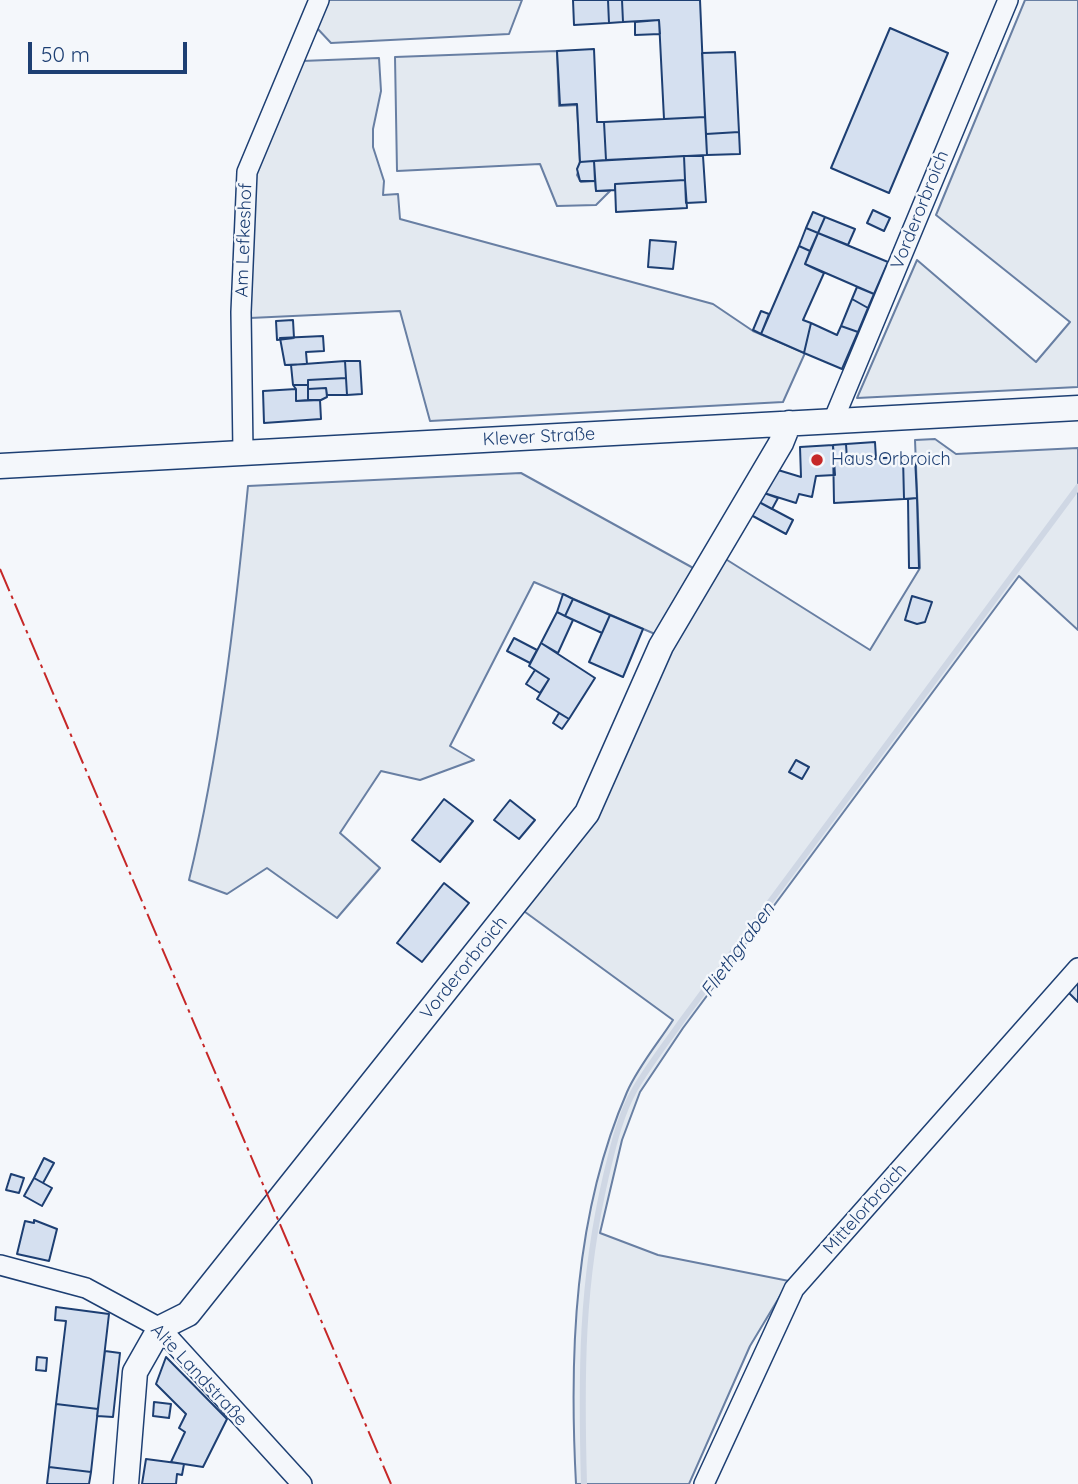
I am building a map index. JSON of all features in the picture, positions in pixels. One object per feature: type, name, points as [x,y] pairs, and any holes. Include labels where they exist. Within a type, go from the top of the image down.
[{"type":"street","name":"Am Lefkeshof","points":[[243,452],[241,312],[247,172],[319,0]]},
{"type":"street","name":"Vorderorbroich","points":[[834,421],[1008,0]]},
{"type":"street","name":"Klever Straße","points":[[0,466],[1078,408]]},
{"type":"street","name":"Vorderorbroich","points":[[160,1328],[188,1314],[587,813],[661,646],[781,443],[789,423]]},
{"type":"street","name":"Mittelorbroich","points":[[704,1484],[794,1289],[1078,968]]},
{"type":"street","name":"Alte Landstraße","points":[[0,1265],[86,1288],[160,1328],[302,1484]]},
{"type":"street","points":[[126,1484],[135,1372],[160,1328]]},
{"type":"shaded area","points":[[328,0],[522,0],[509,34],[331,43],[316,27]]},
{"type":"shaded area","points":[[1025,0],[1078,0],[1078,387],[857,398],[917,260],[1036,362],[1070,322],[936,215]]},
{"type":"shaded area","points":[[557,51],[559,106],[577,105],[580,166],[577,175],[581,182],[595,181],[596,191],[610,191],[596,205],[557,206],[540,164],[397,171],[395,57]]},
{"type":"shaded area","points":[[379,58],[381,91],[373,129],[373,147],[384,181],[383,195],[398,194],[400,219],[713,304],[753,331],[805,353],[783,402],[430,421],[400,311],[250,318],[252,177],[302,61]]},
{"type":"shaded area","points":[[935,439],[956,454],[1078,448],[1078,630],[1019,576],[683,1028],[640,1092],[622,1140],[600,1233],[658,1255],[789,1281],[750,1346],[689,1484],[576,1484],[575,1335],[586,1235],[596,1186],[609,1138],[627,1092],[642,1064],[673,1020],[521,909],[672,642],[724,558],[870,650],[920,568],[915,440]]},
{"type":"shaded area","points":[[521,473],[695,569],[655,634],[534,582],[450,746],[474,760],[420,780],[381,771],[340,833],[380,868],[337,918],[267,868],[227,894],[189,880],[209,783],[225,684],[248,486]]},
{"type":"building","points":[[573,0],[608,0],[609,23],[574,25]]},
{"type":"building","points":[[608,0],[622,0],[623,22],[609,23]]},
{"type":"building","points":[[622,0],[700,0],[705,117],[664,119],[659,20],[623,22]]},
{"type":"building","points":[[659,20],[660,34],[635,35],[635,22]]},
{"type":"building","points":[[890,28],[948,53],[889,193],[831,168]]},
{"type":"building","points":[[594,49],[597,122],[604,122],[606,160],[580,162],[577,104],[560,105],[557,51]]},
{"type":"building","points":[[735,52],[739,132],[706,134],[702,53]]},
{"type":"building","points":[[705,117],[707,155],[606,160],[604,122]]},
{"type":"building","points":[[739,132],[740,154],[707,155],[706,134]]},
{"type":"building","points":[[684,156],[703,156],[706,202],[686,203]]},
{"type":"building","points":[[684,156],[685,180],[615,184],[615,190],[596,191],[594,161]]},
{"type":"building","points":[[594,161],[595,181],[580,181],[577,169],[580,162]]},
{"type":"building","points":[[685,180],[687,208],[616,212],[615,184]]},
{"type":"building","points":[[873,210],[890,218],[884,231],[867,223]]},
{"type":"building","points":[[813,212],[825,217],[818,233],[806,228]]},
{"type":"building","points":[[825,217],[855,229],[848,245],[818,233]]},
{"type":"building","points":[[806,228],[818,233],[810,251],[799,246]]},
{"type":"building","points":[[818,233],[888,262],[874,294],[805,264]]},
{"type":"building","points":[[650,240],[676,242],[673,269],[648,267]]},
{"type":"building","points":[[799,246],[810,251],[805,264],[824,273],[803,320],[811,323],[804,353],[761,334]]},
{"type":"building","points":[[857,287],[874,294],[868,308],[852,299]]},
{"type":"building","points":[[852,299],[868,308],[858,332],[841,326]]},
{"type":"building","points":[[761,311],[769,314],[761,334],[753,330]]},
{"type":"building","points":[[293,320],[294,338],[277,340],[276,321]]},
{"type":"building","points":[[811,323],[837,335],[841,326],[858,332],[842,369],[804,353]]},
{"type":"building","points":[[323,336],[324,351],[306,352],[307,364],[285,365],[280,338]]},
{"type":"building","points":[[345,361],[346,378],[308,380],[308,385],[293,385],[291,365]]},
{"type":"building","points":[[345,361],[360,361],[362,394],[347,395]]},
{"type":"building","points":[[346,378],[347,395],[327,395],[326,388],[308,389],[308,380]]},
{"type":"building","points":[[293,385],[308,385],[308,400],[296,401],[296,389]]},
{"type":"building","points":[[326,388],[327,397],[308,400],[308,389]]},
{"type":"building","points":[[296,389],[296,401],[320,400],[321,419],[264,423],[263,391]]},
{"type":"building","points":[[875,442],[876,459],[847,460],[846,444]]},
{"type":"building","points":[[846,444],[847,460],[903,457],[904,499],[834,503],[833,445]]},
{"type":"building","points":[[833,445],[835,475],[816,476],[812,497],[799,494],[796,503],[764,493],[778,470],[801,477],[800,447]]},
{"type":"building","points":[[903,457],[915,457],[917,498],[904,499]]},
{"type":"building","points":[[764,493],[778,498],[772,509],[759,502]]},
{"type":"building","points":[[917,498],[919,568],[909,568],[908,499]]},
{"type":"building","points":[[759,502],[793,520],[786,534],[751,515]]},
{"type":"building","points":[[563,594],[573,599],[565,616],[557,612]]},
{"type":"building","points":[[912,596],[932,602],[925,622],[917,624],[905,620]]},
{"type":"building","points":[[573,599],[610,615],[602,633],[565,616]]},
{"type":"building","points":[[557,612],[573,620],[558,653],[541,643]]},
{"type":"building","points":[[610,615],[643,629],[623,677],[589,662]]},
{"type":"building","points":[[514,638],[537,650],[530,663],[507,651]]},
{"type":"building","points":[[541,643],[595,678],[569,719],[537,699],[549,679],[529,666]]},
{"type":"building","points":[[535,670],[549,679],[540,693],[526,684]]},
{"type":"building","points":[[559,713],[569,719],[562,729],[553,723]]},
{"type":"building","points":[[796,760],[809,767],[802,779],[789,772]]},
{"type":"building","points":[[444,799],[473,821],[440,862],[412,840]]},
{"type":"building","points":[[510,800],[535,820],[519,839],[494,820]]},
{"type":"building","points":[[444,883],[469,903],[422,962],[397,943]]},
{"type":"building","points":[[1078,981],[1078,1002],[1068,992]]},
{"type":"building","points":[[44,1158],[54,1163],[43,1183],[34,1178]]},
{"type":"building","points":[[11,1174],[24,1178],[19,1193],[6,1190]]},
{"type":"building","points":[[34,1178],[52,1188],[42,1206],[24,1196]]},
{"type":"building","points":[[34,1220],[57,1229],[49,1261],[17,1254],[25,1221],[34,1223]]},
{"type":"building","points":[[56,1307],[109,1314],[98,1409],[56,1404],[66,1321],[55,1320]]},
{"type":"building","points":[[105,1351],[120,1353],[113,1417],[97,1416]]},
{"type":"building","points":[[37,1357],[47,1358],[46,1371],[36,1370]]},
{"type":"building","points":[[166,1357],[227,1419],[203,1467],[171,1462],[185,1432],[179,1428],[186,1414],[156,1384]]},
{"type":"building","points":[[154,1402],[171,1404],[169,1418],[153,1416]]},
{"type":"building","points":[[56,1404],[98,1409],[91,1472],[49,1467]]},
{"type":"building","points":[[146,1459],[184,1464],[182,1475],[177,1474],[176,1484],[142,1484]]},
{"type":"building","points":[[49,1467],[91,1472],[89,1484],[47,1484]]},
{"type":"waterway","name":"Fliethgraben","points":[[584,1484],[583,1367],[587,1292],[598,1215],[611,1154],[630,1099],[646,1071],[683,1019],[1078,487]]},
{"type":"power","points":[[0,569],[391,1484]]},
{"type":"place","name":"Haus Orbroich","points":[[817,460]]}]
